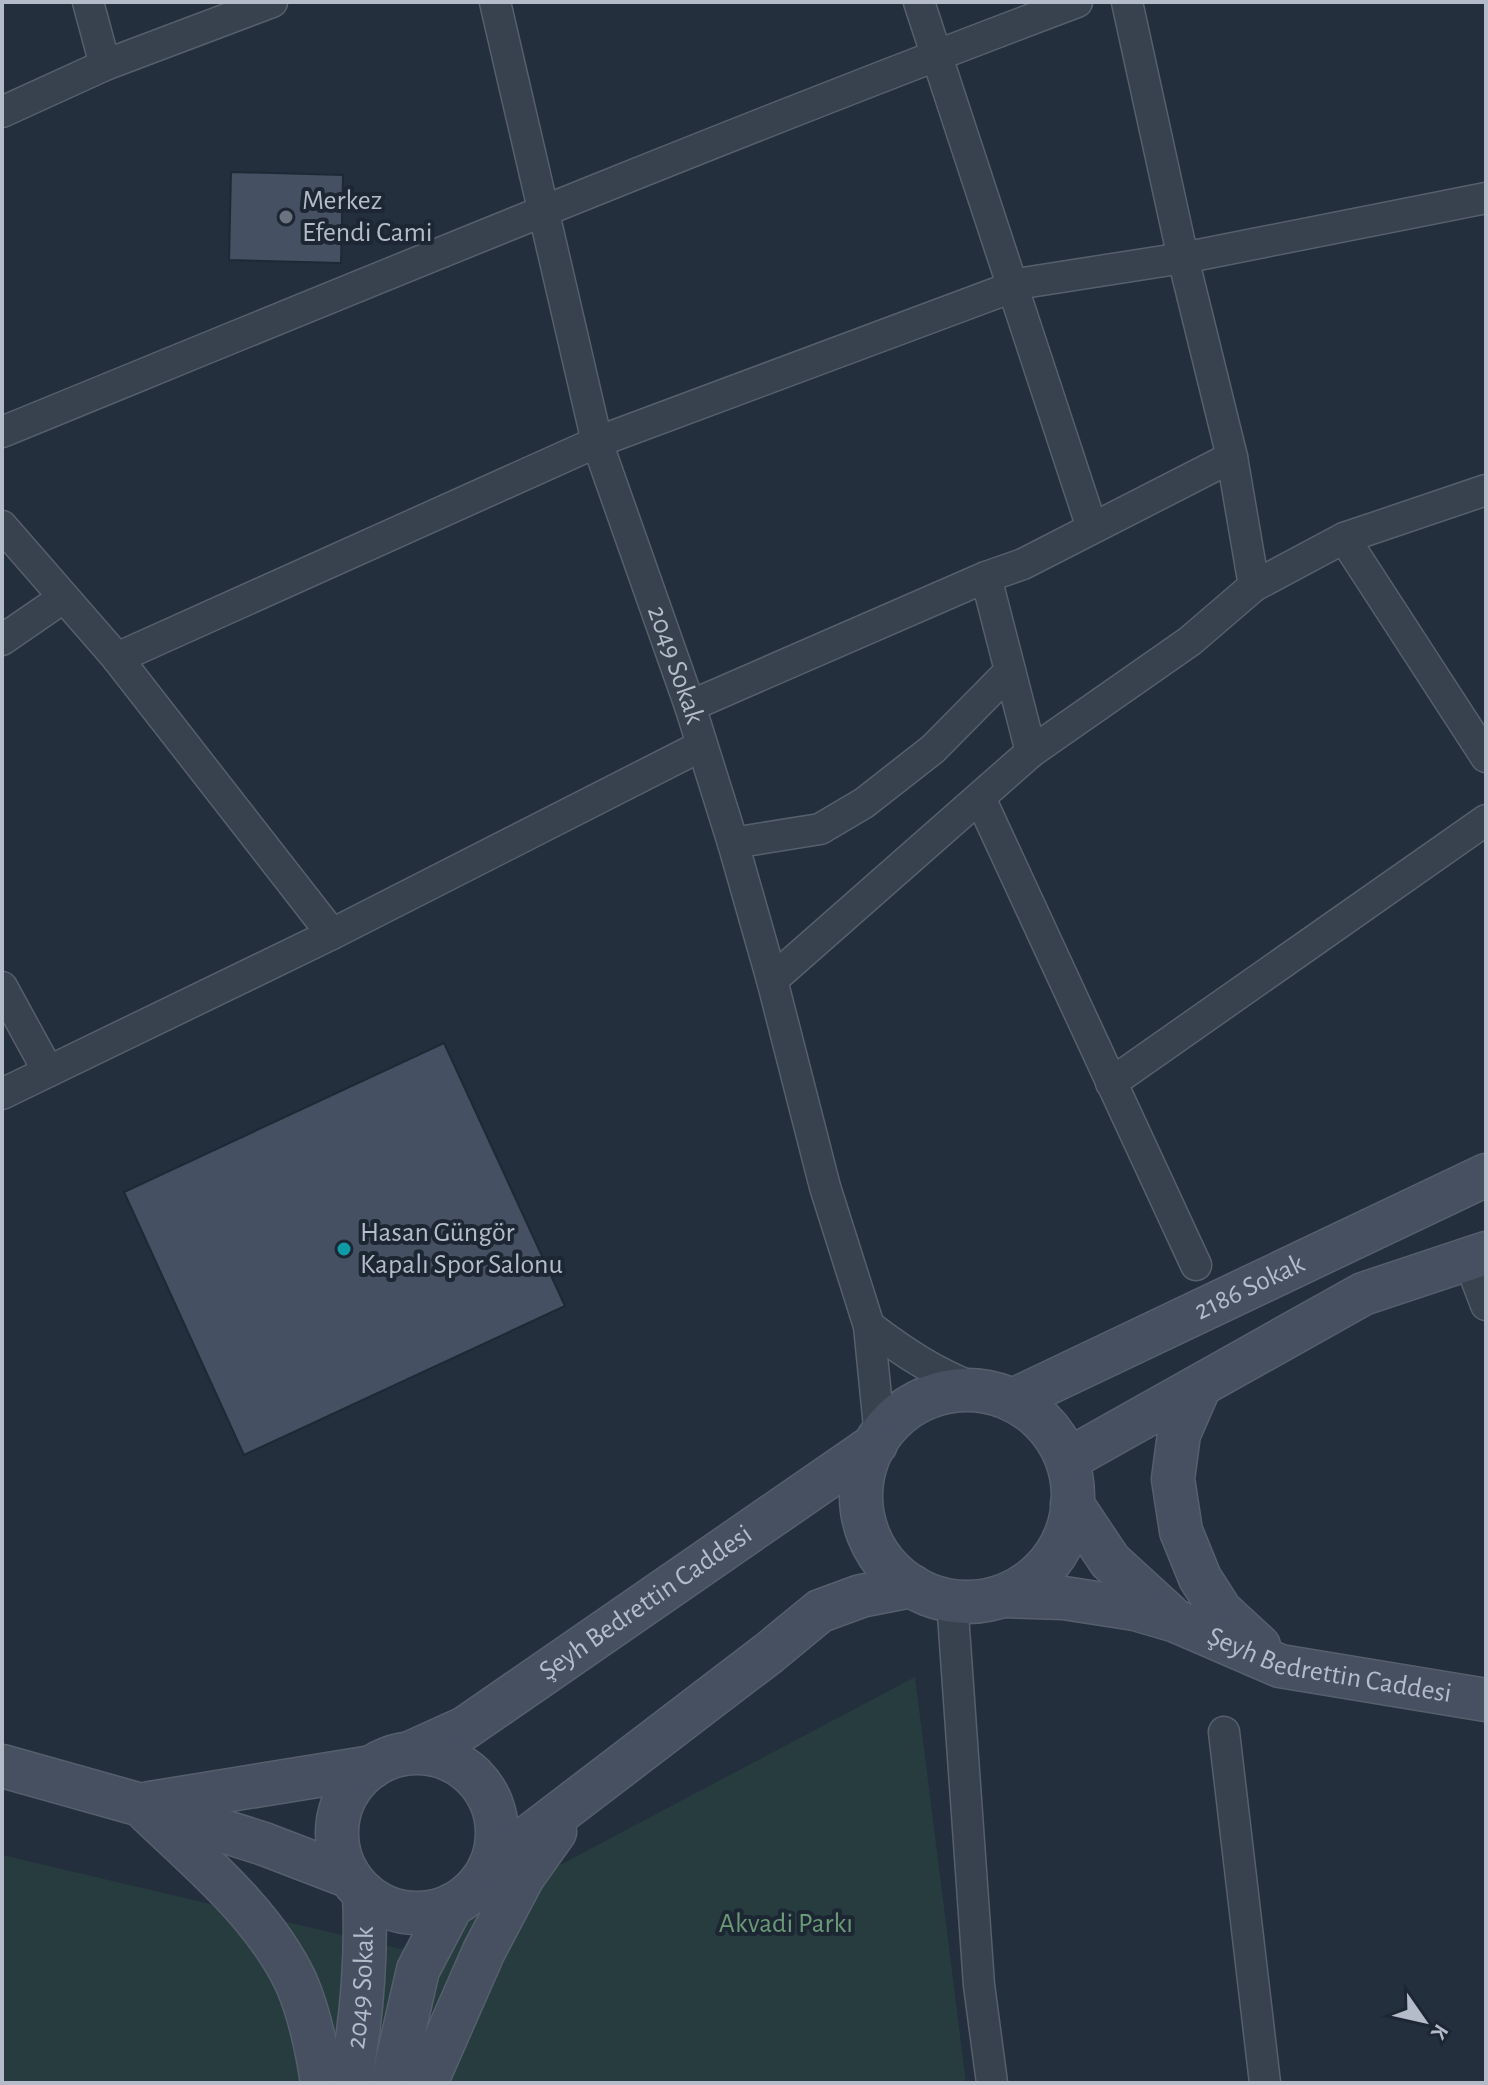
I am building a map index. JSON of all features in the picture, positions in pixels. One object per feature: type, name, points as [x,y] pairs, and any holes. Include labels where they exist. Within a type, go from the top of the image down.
[{"type":"main road","name":"2186 Sokak","points":[[996,1395],[1486,1175]]},
{"type":"main road","name":"2186 Sokak","points":[[1067,1460],[1363,1294],[1477,1256]]},
{"type":"main road","points":[[1200,1386],[1179,1434],[1173,1479],[1181,1531],[1200,1578],[1221,1611],[1280,1666]]},
{"type":"main road","points":[[943,1392],[996,1395],[1042,1420],[1063,1449],[1073,1483],[1071,1519],[1057,1552],[1034,1579],[1004,1596],[970,1603],[936,1598],[912,1586],[881,1558],[865,1527],[861,1493],[867,1459],[885,1429],[910,1406],[943,1392]]},
{"type":"main road","name":"Şeyh Bedrettin Caddesi","points":[[412,1752],[465,1728],[878,1441]]},
{"type":"main road","name":"Şeyh Bedrettin Caddesi","points":[[1072,1504],[1110,1561],[1176,1621]]},
{"type":"main road","points":[[490,1866],[820,1611],[861,1596],[912,1586]]},
{"type":"main road","name":"Şeyh Bedrettin Caddesi","points":[[1004,1596],[1064,1598],[1135,1609],[1176,1621],[1280,1666],[1486,1700]]},
{"type":"main road","points":[[412,1752],[439,1755],[464,1767],[483,1787],[495,1812],[498,1839],[490,1866],[475,1889],[452,1905],[428,1913],[402,1912],[378,1903],[357,1885],[344,1867],[337,1842],[338,1816],[348,1792],[364,1772],[385,1759],[412,1752]]},
{"type":"main road","points":[[2,1766],[264,1844],[357,1885]]},
{"type":"main road","points":[[141,1805],[372,1767]]},
{"type":"main road","points":[[426,2083],[484,1951],[517,1889],[578,1799]]},
{"type":"main road","points":[[141,1805],[219,1879],[252,1916],[275,1949],[295,1981],[308,2015],[322,2083]]},
{"type":"main road","name":"2049 Sokak","points":[[350,2083],[362,2019],[367,1944],[357,1885]]},
{"type":"main road","name":"2049 Sokak","points":[[392,2083],[418,1970],[452,1905]]},
{"type":"street","points":[[88,2],[105,65]]},
{"type":"street","points":[[2,112],[105,65],[272,2]]},
{"type":"street","name":"2049 Sokak","points":[[495,2],[597,442],[690,706],[733,843],[825,1187],[869,1326],[878,1441]]},
{"type":"street","points":[[919,2],[1092,528]]},
{"type":"street","points":[[2,432],[545,210],[1077,2]]},
{"type":"street","points":[[1127,2],[1183,258],[1232,457],[1254,586]]},
{"type":"street","points":[[117,658],[597,442],[1023,283],[1183,258],[1486,198]]},
{"type":"street","points":[[690,706],[986,577],[1023,564],[1232,457]]},
{"type":"street","points":[[772,980],[1031,752],[1190,641],[1254,586],[1344,538],[1486,490]]},
{"type":"street","points":[[2,526],[117,658],[332,934]]},
{"type":"street","points":[[1344,538],[1486,757]]},
{"type":"street","points":[[986,577],[1031,752]]},
{"type":"street","points":[[2,640],[63,598]]},
{"type":"street","points":[[733,843],[820,829],[864,803],[933,749],[1010,671]]},
{"type":"street","points":[[2,1094],[332,934],[701,746]]},
{"type":"street","points":[[980,798],[1196,1265]]},
{"type":"street","points":[[1111,1083],[1486,820]]},
{"type":"street","points":[[2,987],[48,1071]]},
{"type":"street","points":[[1477,1256],[1486,1305]]},
{"type":"street","points":[[869,1326],[910,1358],[943,1376],[996,1395]]},
{"type":"street","points":[[952,1600],[979,1985],[992,2083]]},
{"type":"street","points":[[1224,1732],[1265,2083]]},
{"type":"green space","name":"Akvadi Parkı","points":[[915,1677],[966,2083],[2,2083],[2,1855],[401,1949]]},
{"type":"building","name":"Merkez Efendi Cami","points":[[231,172],[343,175],[341,263],[229,260]]},
{"type":"building","name":"Hasan Güngör Kapalı Spor Salonu","points":[[444,1043],[565,1306],[244,1455],[124,1192]]},
{"type":"place","name":"Merkez Efendi Cami","points":[[286,217]]},
{"type":"place","name":"Hasan Güngör Kapalı Spor Salonu","points":[[344,1249]]}]
